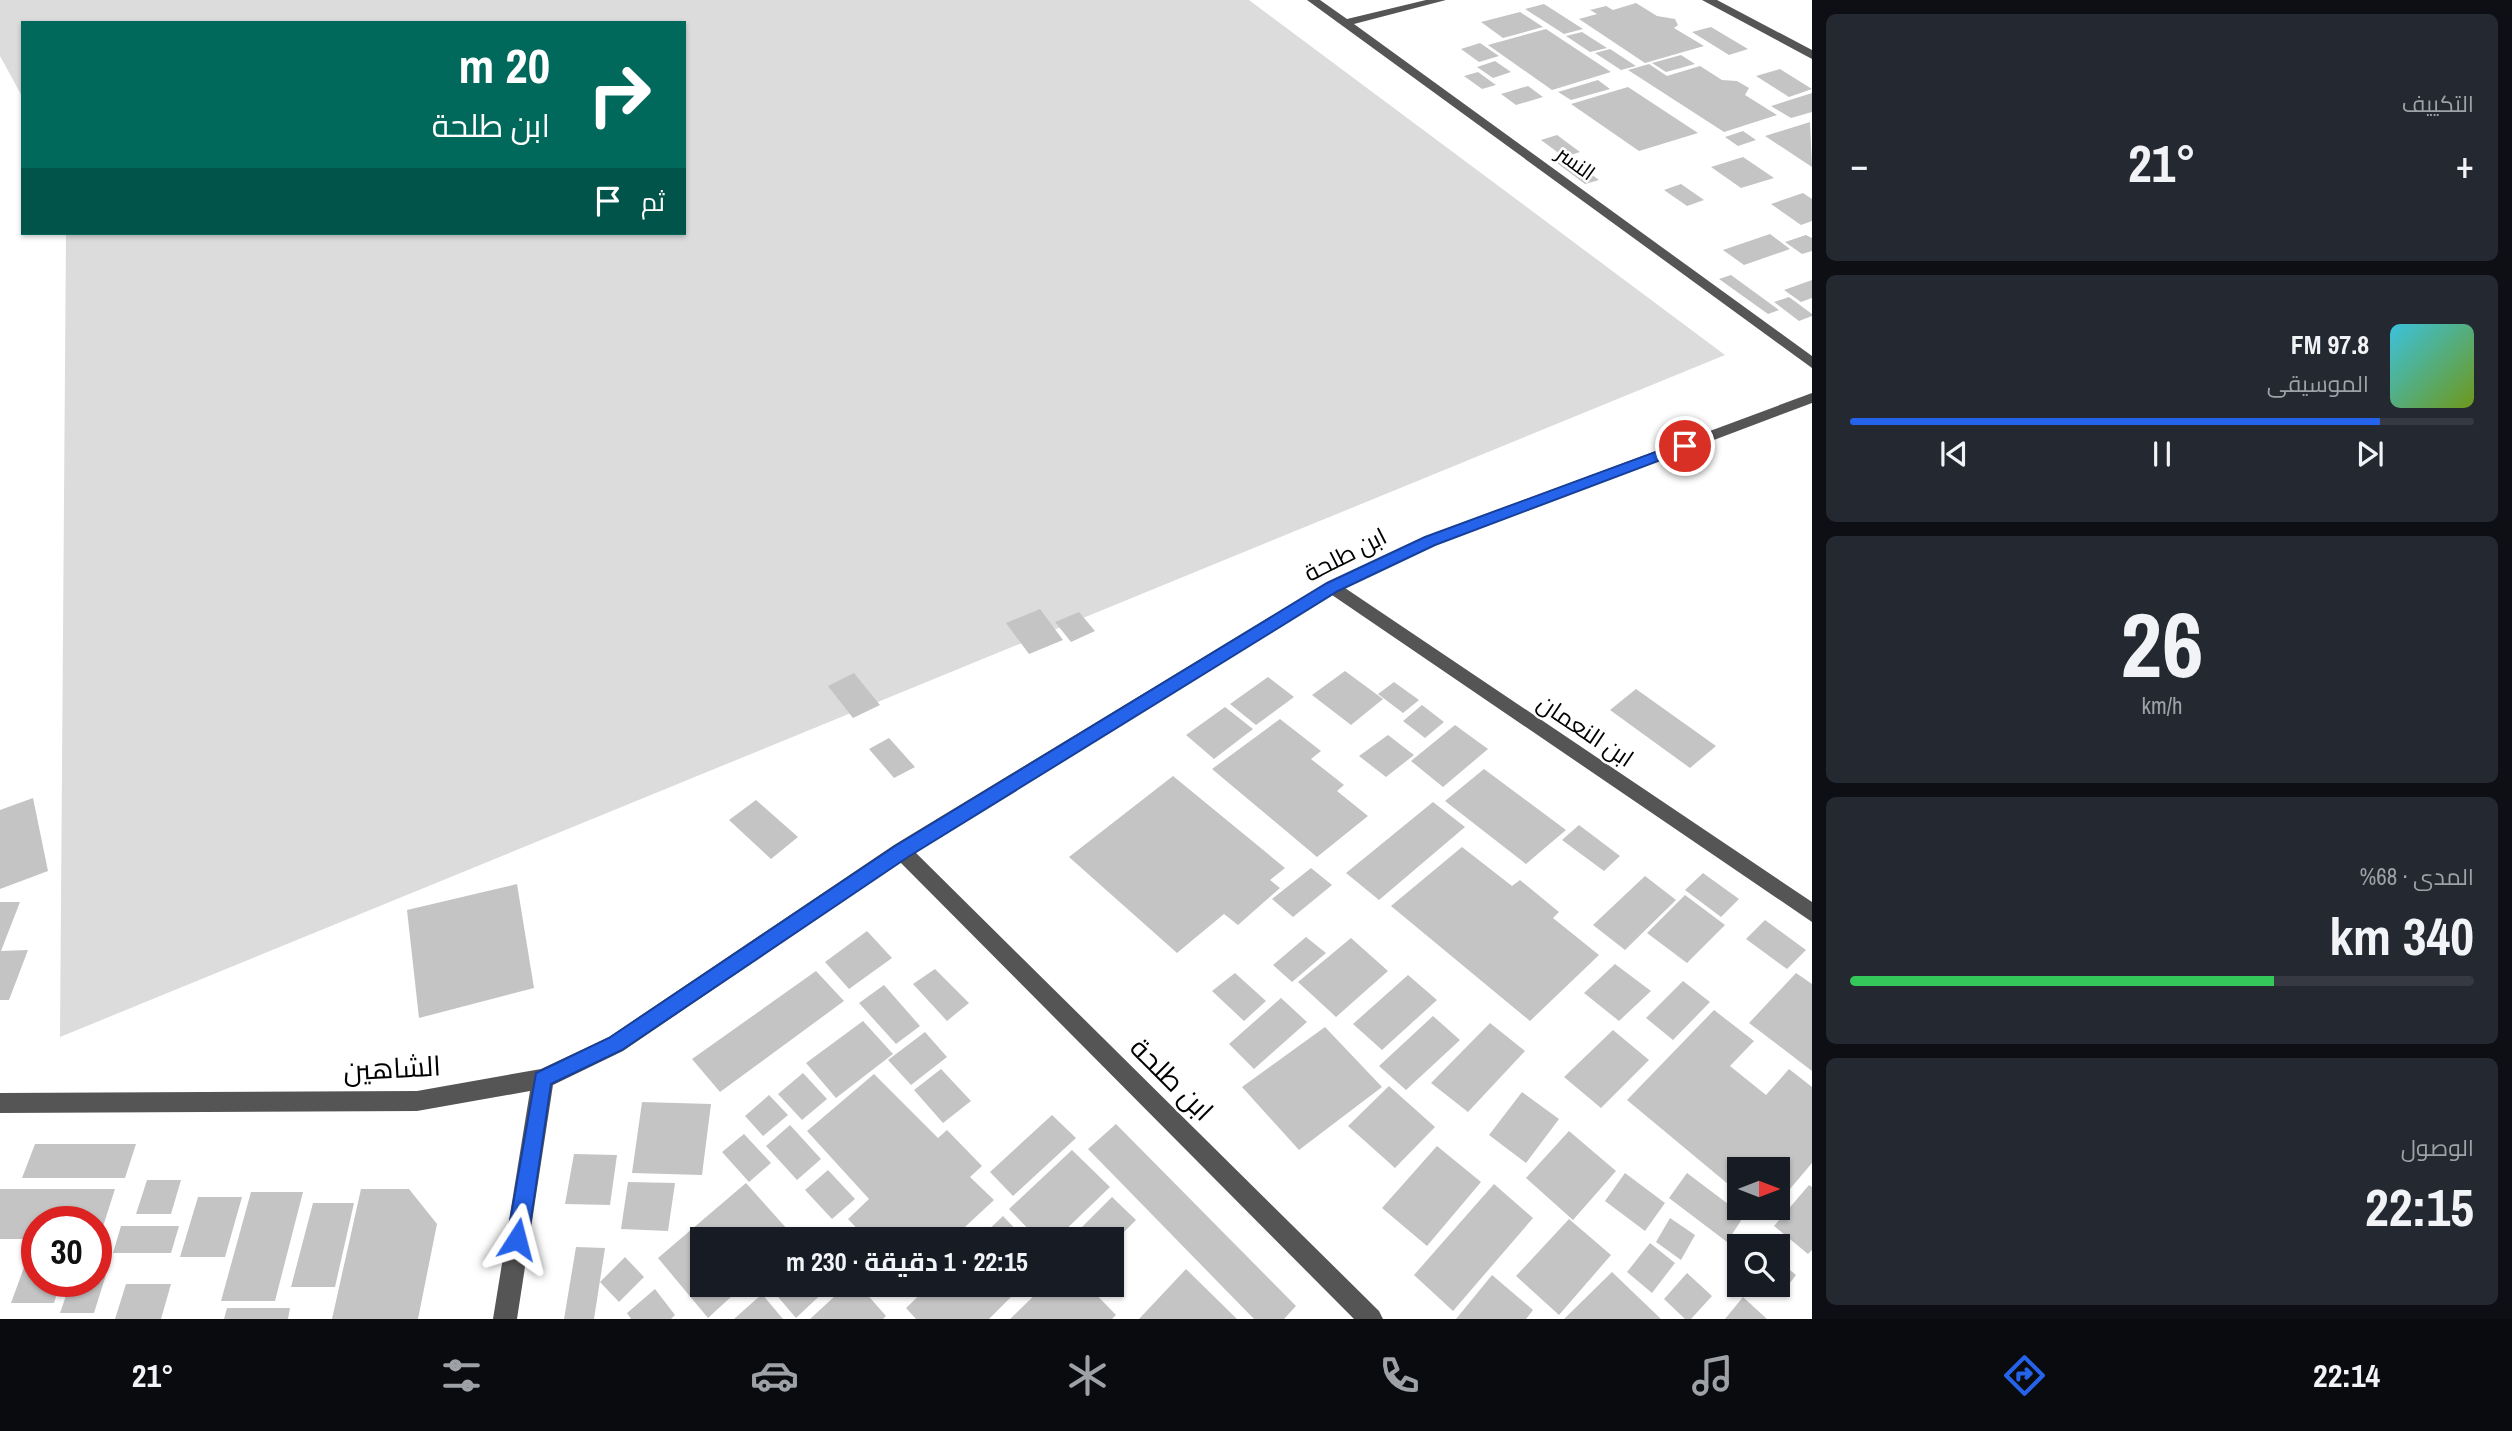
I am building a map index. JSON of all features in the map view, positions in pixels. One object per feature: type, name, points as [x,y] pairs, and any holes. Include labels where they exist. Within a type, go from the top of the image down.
[{"type":"street","name":"النسر","points":[[1313,0],[1812,363]]},
{"type":"street","points":[[1345,23],[1440,0]]},
{"type":"street","points":[[1708,0],[1812,55]]},
{"type":"street","name":"ابن طلحة","points":[[542,1079],[616,1044],[901,851],[1332,587],[1430,541],[1812,398]]},
{"type":"street","name":"ابن النعمان","points":[[1332,587],[1812,913]]},
{"type":"street","name":"ابن طلحة","points":[[901,851],[1371,1319]]},
{"type":"street","points":[[505,1319],[542,1079]]},
{"type":"street","name":"الشاهين","points":[[0,1103],[417,1101],[542,1079]]},
{"type":"shaded area","points":[[0,0],[1249,0],[1725,355],[60,1037],[66,235],[686,235],[686,21],[21,21],[21,94],[0,56]]},
{"type":"building","points":[[1636,3],[1657,16],[1675,19],[1678,25],[1674,28],[1704,46],[1645,63],[1579,19],[1597,14],[1590,10],[1606,6],[1613,10]]},
{"type":"building","points":[[1544,4],[1583,29],[1564,34],[1525,9]]},
{"type":"building","points":[[1520,12],[1543,27],[1503,38],[1481,22]]},
{"type":"building","points":[[1711,27],[1748,49],[1729,55],[1692,32]]},
{"type":"building","points":[[1546,29],[1611,72],[1552,90],[1488,45]]},
{"type":"building","points":[[1582,32],[1607,48],[1590,52],[1566,36]]},
{"type":"building","points":[[1480,43],[1499,56],[1479,62],[1461,49]]},
{"type":"building","points":[[1610,49],[1636,66],[1621,70],[1595,53]]},
{"type":"building","points":[[1681,55],[1695,64],[1666,72],[1652,63]]},
{"type":"building","points":[[1495,61],[1511,72],[1493,78],[1477,67]]},
{"type":"building","points":[[1649,64],[1667,76],[1700,66],[1722,80],[1737,81],[1749,88],[1745,95],[1777,115],[1724,132],[1628,70]]},
{"type":"building","points":[[1780,69],[1812,89],[1789,97],[1756,76]]},
{"type":"building","points":[[1478,72],[1496,85],[1482,89],[1464,76]]},
{"type":"building","points":[[1598,80],[1610,89],[1571,100],[1558,92]]},
{"type":"building","points":[[1528,86],[1543,97],[1516,105],[1501,94]]},
{"type":"building","points":[[1628,87],[1698,133],[1639,151],[1571,104]]},
{"type":"building","points":[[1812,93],[1812,112],[1791,118],[1771,106]]},
{"type":"building","points":[[1810,122],[1812,167],[1765,136]]},
{"type":"building","points":[[1743,131],[1756,140],[1738,146],[1725,137]]},
{"type":"building","points":[[1557,135],[1580,152],[1564,157],[1541,140]]},
{"type":"building","points":[[1743,157],[1774,178],[1741,188],[1711,167]]},
{"type":"building","points":[[1571,159],[1599,180],[1585,184],[1557,163]]},
{"type":"building","points":[[1681,184],[1704,200],[1687,206],[1664,190]]},
{"type":"building","points":[[1803,193],[1812,199],[1812,221],[1801,225],[1771,204]]},
{"type":"building","points":[[1770,234],[1790,249],[1744,265],[1723,250]]},
{"type":"building","points":[[1806,235],[1812,238],[1812,251],[1802,254],[1785,242]]},
{"type":"building","points":[[1731,275],[1779,310],[1768,314],[1719,279]]},
{"type":"building","points":[[1812,280],[1812,298],[1801,302],[1784,290]]},
{"type":"building","points":[[1789,297],[1812,316],[1799,321],[1774,302]]},
{"type":"building","points":[[1040,609],[1063,640],[1029,654],[1006,623]]},
{"type":"building","points":[[1079,612],[1095,631],[1071,642],[1055,622]]},
{"type":"building","points":[[1345,671],[1383,699],[1351,725],[1312,695]]},
{"type":"building","points":[[854,673],[880,705],[853,718],[828,686]]},
{"type":"building","points":[[1268,677],[1294,697],[1256,725],[1230,704]]},
{"type":"building","points":[[1394,682],[1419,700],[1403,713],[1378,694]]},
{"type":"building","points":[[1636,689],[1716,746],[1690,768],[1610,710]]},
{"type":"building","points":[[1422,705],[1444,722],[1425,738],[1403,721]]},
{"type":"building","points":[[1225,707],[1253,729],[1214,759],[1186,735]]},
{"type":"building","points":[[1280,719],[1321,751],[1311,759],[1344,785],[1337,791],[1368,816],[1317,857],[1212,769]]},
{"type":"building","points":[[1455,725],[1488,749],[1443,787],[1411,761]]},
{"type":"building","points":[[1388,735],[1414,755],[1386,777],[1359,756]]},
{"type":"building","points":[[889,738],[915,767],[894,778],[869,749]]},
{"type":"building","points":[[1484,769],[1566,830],[1526,864],[1445,801]]},
{"type":"building","points":[[1173,776],[1285,868],[1270,880],[1280,888],[1238,925],[1224,914],[1177,953],[1069,857]]},
{"type":"building","points":[[33,798],[48,871],[0,889],[0,810]]},
{"type":"building","points":[[756,800],[798,837],[771,859],[729,820]]},
{"type":"building","points":[[1433,802],[1465,827],[1379,900],[1346,873]]},
{"type":"building","points":[[1579,825],[1620,856],[1604,871],[1562,840]]},
{"type":"building","points":[[1462,847],[1512,886],[1520,880],[1559,912],[1553,918],[1599,955],[1530,1021],[1391,906]]},
{"type":"building","points":[[1311,868],[1332,885],[1293,917],[1272,899]]},
{"type":"building","points":[[1703,873],[1739,899],[1721,917],[1685,890]]},
{"type":"building","points":[[1645,876],[1676,900],[1625,950],[1593,925]]},
{"type":"building","points":[[517,884],[534,988],[419,1018],[407,910]]},
{"type":"building","points":[[1685,895],[1725,925],[1687,963],[1647,933]]},
{"type":"building","points":[[0,902],[20,902],[1,951],[28,950],[9,1000],[0,1000]]},
{"type":"building","points":[[1765,920],[1806,950],[1787,969],[1746,939]]},
{"type":"building","points":[[867,931],[892,958],[849,989],[825,962]]},
{"type":"building","points":[[1306,937],[1326,953],[1292,982],[1273,965]]},
{"type":"building","points":[[1351,938],[1388,971],[1336,1017],[1298,982]]},
{"type":"building","points":[[1615,964],[1651,991],[1619,1021],[1584,993]]},
{"type":"building","points":[[935,969],[969,1003],[947,1021],[913,984]]},
{"type":"building","points":[[816,971],[844,1001],[720,1092],[692,1059]]},
{"type":"building","points":[[1235,973],[1266,1001],[1244,1021],[1212,991]]},
{"type":"building","points":[[1796,973],[1812,984],[1812,1071],[1749,1023]]},
{"type":"building","points":[[1408,975],[1437,1000],[1382,1050],[1353,1024]]},
{"type":"building","points":[[1683,981],[1710,1002],[1673,1040],[1646,1018]]},
{"type":"building","points":[[884,985],[920,1026],[896,1044],[859,1003]]},
{"type":"building","points":[[1281,998],[1307,1022],[1254,1069],[1229,1044]]},
{"type":"building","points":[[1714,1010],[1754,1041],[1730,1066],[1766,1095],[1789,1069],[1812,1087],[1812,1163],[1790,1189],[1790,1157],[1727,1157],[1727,1183],[1627,1100]]},
{"type":"building","points":[[1433,1016],[1460,1040],[1406,1090],[1379,1066]]},
{"type":"building","points":[[863,1021],[893,1054],[836,1098],[806,1063]]},
{"type":"building","points":[[1490,1023],[1525,1051],[1468,1112],[1431,1083]]},
{"type":"building","points":[[1325,1027],[1382,1087],[1299,1150],[1242,1087]]},
{"type":"building","points":[[1613,1030],[1649,1060],[1601,1108],[1564,1077]]},
{"type":"building","points":[[925,1032],[947,1057],[911,1085],[888,1060]]},
{"type":"building","points":[[941,1069],[971,1101],[943,1123],[914,1090]]},
{"type":"building","points":[[803,1073],[827,1099],[802,1120],[778,1094]]},
{"type":"building","points":[[874,1074],[938,1138],[947,1130],[982,1166],[970,1177],[994,1200],[965,1227],[856,1227],[848,1219],[869,1199],[807,1131]]},
{"type":"building","points":[[1389,1086],[1435,1127],[1395,1168],[1348,1126]]},
{"type":"building","points":[[1522,1092],[1559,1119],[1526,1163],[1489,1135]]},
{"type":"building","points":[[769,1095],[788,1115],[763,1136],[745,1116]]},
{"type":"building","points":[[642,1102],[711,1104],[702,1175],[632,1173]]},
{"type":"building","points":[[1052,1115],[1076,1138],[1013,1196],[990,1172]]},
{"type":"building","points":[[1116,1124],[1296,1306],[1284,1319],[1254,1319],[1088,1149]]},
{"type":"building","points":[[790,1125],[821,1159],[797,1180],[766,1146]]},
{"type":"building","points":[[1569,1131],[1616,1171],[1573,1220],[1526,1178]]},
{"type":"building","points":[[744,1134],[771,1163],[749,1182],[722,1152]]},
{"type":"building","points":[[35,1144],[136,1144],[125,1178],[22,1178]]},
{"type":"building","points":[[1437,1146],[1481,1182],[1427,1246],[1382,1208]]},
{"type":"building","points":[[1072,1150],[1110,1187],[1068,1227],[1026,1227],[1009,1209]]},
{"type":"building","points":[[574,1154],[617,1155],[610,1205],[565,1204]]},
{"type":"building","points":[[828,1170],[855,1199],[832,1219],[805,1190]]},
{"type":"building","points":[[1625,1173],[1665,1203],[1645,1231],[1605,1201]]},
{"type":"building","points":[[1687,1173],[1727,1203],[1727,1220],[1741,1220],[1732,1234],[1727,1234],[1727,1242],[1669,1198]]},
{"type":"building","points":[[147,1180],[181,1180],[171,1214],[136,1214]]},
{"type":"building","points":[[628,1182],[675,1183],[668,1231],[621,1229]]},
{"type":"building","points":[[746,1183],[785,1227],[694,1227]]},
{"type":"building","points":[[1494,1184],[1533,1218],[1453,1311],[1414,1275]]},
{"type":"building","points":[[1809,1185],[1812,1187],[1812,1250],[1808,1254],[1790,1239],[1790,1234],[1784,1234],[1774,1226],[1779,1220],[1790,1220],[1790,1207]]},
{"type":"building","points":[[0,1189],[115,1189],[110,1206],[21,1206],[21,1239],[0,1239]]},
{"type":"building","points":[[361,1189],[409,1189],[437,1224],[418,1319],[332,1319]]},
{"type":"building","points":[[251,1192],[303,1192],[275,1301],[221,1301]]},
{"type":"building","points":[[198,1197],[242,1197],[225,1257],[180,1257]]},
{"type":"building","points":[[1112,1197],[1136,1220],[1124,1232],[1124,1227],[1082,1227]]},
{"type":"building","points":[[313,1203],[354,1203],[335,1287],[291,1287]]},
{"type":"building","points":[[1003,1216],[1014,1227],[992,1227]]},
{"type":"building","points":[[1670,1218],[1695,1235],[1681,1260],[1656,1242]]},
{"type":"building","points":[[1569,1219],[1611,1255],[1559,1315],[1516,1276]]},
{"type":"building","points":[[121,1226],[179,1226],[171,1253],[113,1253]]},
{"type":"building","points":[[690,1231],[690,1296],[658,1258]]},
{"type":"building","points":[[1650,1243],[1675,1263],[1652,1293],[1627,1272]]},
{"type":"building","points":[[576,1247],[605,1248],[594,1319],[564,1319]]},
{"type":"building","points":[[625,1257],[644,1277],[619,1302],[600,1282]]},
{"type":"building","points":[[1186,1269],[1237,1319],[1139,1319]]},
{"type":"building","points":[[1790,1270],[1796,1275],[1790,1283]]},
{"type":"building","points":[[1612,1272],[1661,1319],[1564,1319]]},
{"type":"building","points":[[1687,1273],[1712,1296],[1691,1319],[1685,1319],[1664,1299]]},
{"type":"building","points":[[1492,1275],[1533,1310],[1526,1319],[1456,1319]]},
{"type":"building","points":[[21,1276],[21,1297],[56,1297],[54,1303],[11,1303]]},
{"type":"building","points":[[126,1284],[171,1284],[161,1319],[115,1319]]},
{"type":"building","points":[[655,1289],[675,1315],[671,1319],[631,1319],[627,1313]]},
{"type":"building","points":[[66,1297],[99,1297],[94,1313],[60,1313]]},
{"type":"building","points":[[690,1297],[731,1297],[708,1318]]},
{"type":"building","points":[[759,1297],[765,1297],[783,1319],[734,1319]]},
{"type":"building","points":[[778,1297],[818,1297],[796,1318]]},
{"type":"building","points":[[834,1297],[869,1297],[886,1316],[883,1319],[810,1319]]},
{"type":"building","points":[[917,1297],[1011,1297],[989,1319],[916,1319],[906,1308]]},
{"type":"building","points":[[1033,1297],[1099,1297],[1116,1315],[1112,1319],[1010,1319]]},
{"type":"building","points":[[1743,1297],[1767,1319],[1725,1319]]},
{"type":"building","points":[[227,1308],[290,1308],[288,1319],[224,1319]]},
{"type":"route","points":[[517,1239],[542,1079],[616,1044],[901,851],[1332,587],[1430,541],[1685,446]]}]
